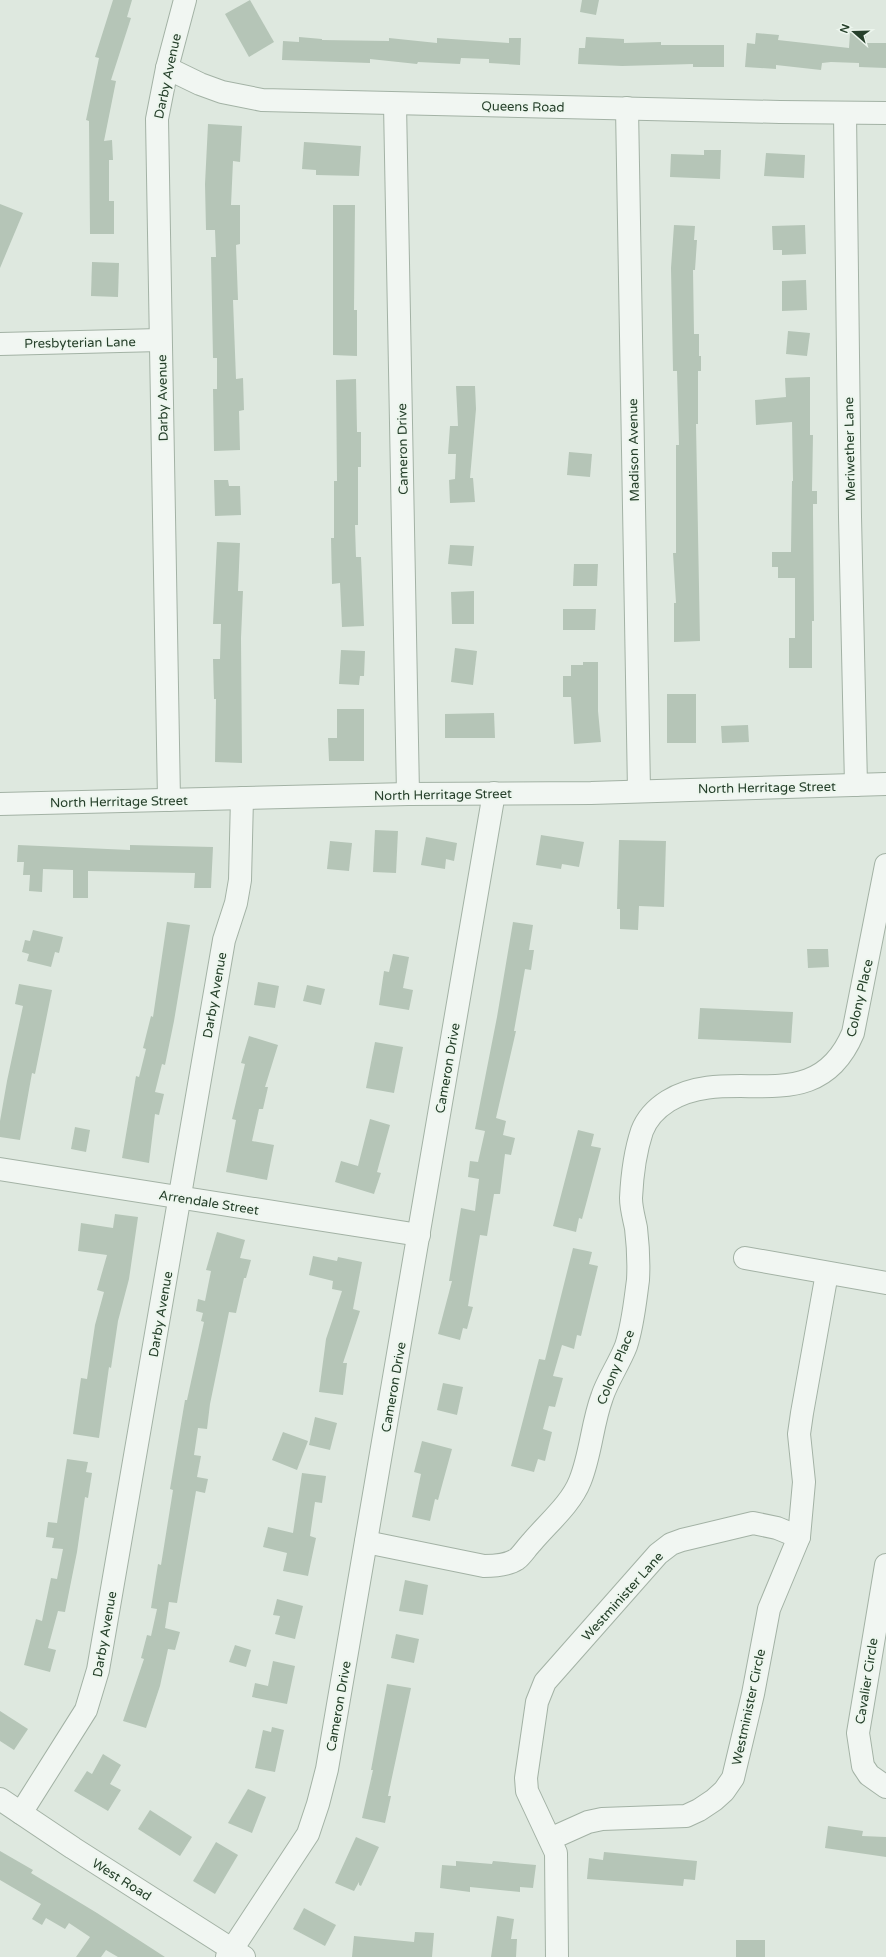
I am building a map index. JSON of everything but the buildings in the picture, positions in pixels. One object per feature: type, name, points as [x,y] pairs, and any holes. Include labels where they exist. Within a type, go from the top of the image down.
[{"type":"street","name":"Darby Avenue","points":[[169,800],[157,118],[167,68],[185,0]]},
{"type":"street","name":"Queens Road","points":[[167,68],[200,84],[222,92],[262,100],[396,104],[886,113]]},
{"type":"street","name":"Cameron Drive","points":[[396,104],[408,794]]},
{"type":"street","name":"Madison Avenue","points":[[627,108],[639,791]]},
{"type":"street","name":"Meriwether Lane","points":[[844,113],[850,518],[856,785]]},
{"type":"street","name":"Presbyterian Lane","points":[[0,344],[160,340]]},
{"type":"street","name":"North Herritage Street","points":[[0,804],[408,794],[639,791],[886,784]]},
{"type":"street","name":"Cameron Drive","points":[[235,1954],[308,1834],[318,1804],[333,1738],[494,793]]},
{"type":"street","name":"Darby Avenue","points":[[21,1813],[86,1710],[94,1690],[224,940],[236,903],[240,880],[242,798]]},
{"type":"street","name":"Colony Place","points":[[366,1542],[484,1566],[497,1566],[517,1559],[571,1497],[585,1469],[595,1415],[603,1392],[612,1377],[626,1346],[632,1323],[639,1253],[631,1199],[637,1153],[643,1128],[652,1114],[662,1105],[688,1092],[705,1087],[788,1086],[803,1083],[815,1077],[838,1059],[846,1048],[852,1033],[886,865]]},
{"type":"street","name":"Arrendale Street","points":[[0,1169],[419,1235]]},
{"type":"street","points":[[745,1258],[886,1284]]},
{"type":"street","points":[[798,1537],[804,1482],[800,1427],[811,1354],[827,1273]]},
{"type":"street","name":"Westminister Lane","points":[[557,1957],[556,1853],[527,1791],[526,1778],[537,1702],[544,1682],[658,1554],[671,1544],[753,1523],[777,1528],[798,1537]]},
{"type":"street","name":"Westminister Circle","points":[[550,1839],[588,1822],[602,1819],[686,1816],[699,1810],[724,1791],[733,1778],[739,1757],[769,1609],[798,1537]]},
{"type":"street","name":"Cavalier Circle","points":[[886,1565],[858,1733],[863,1766],[869,1776],[886,1787]]},
{"type":"street","name":"West Road","points":[[0,1799],[235,1954]]}]
